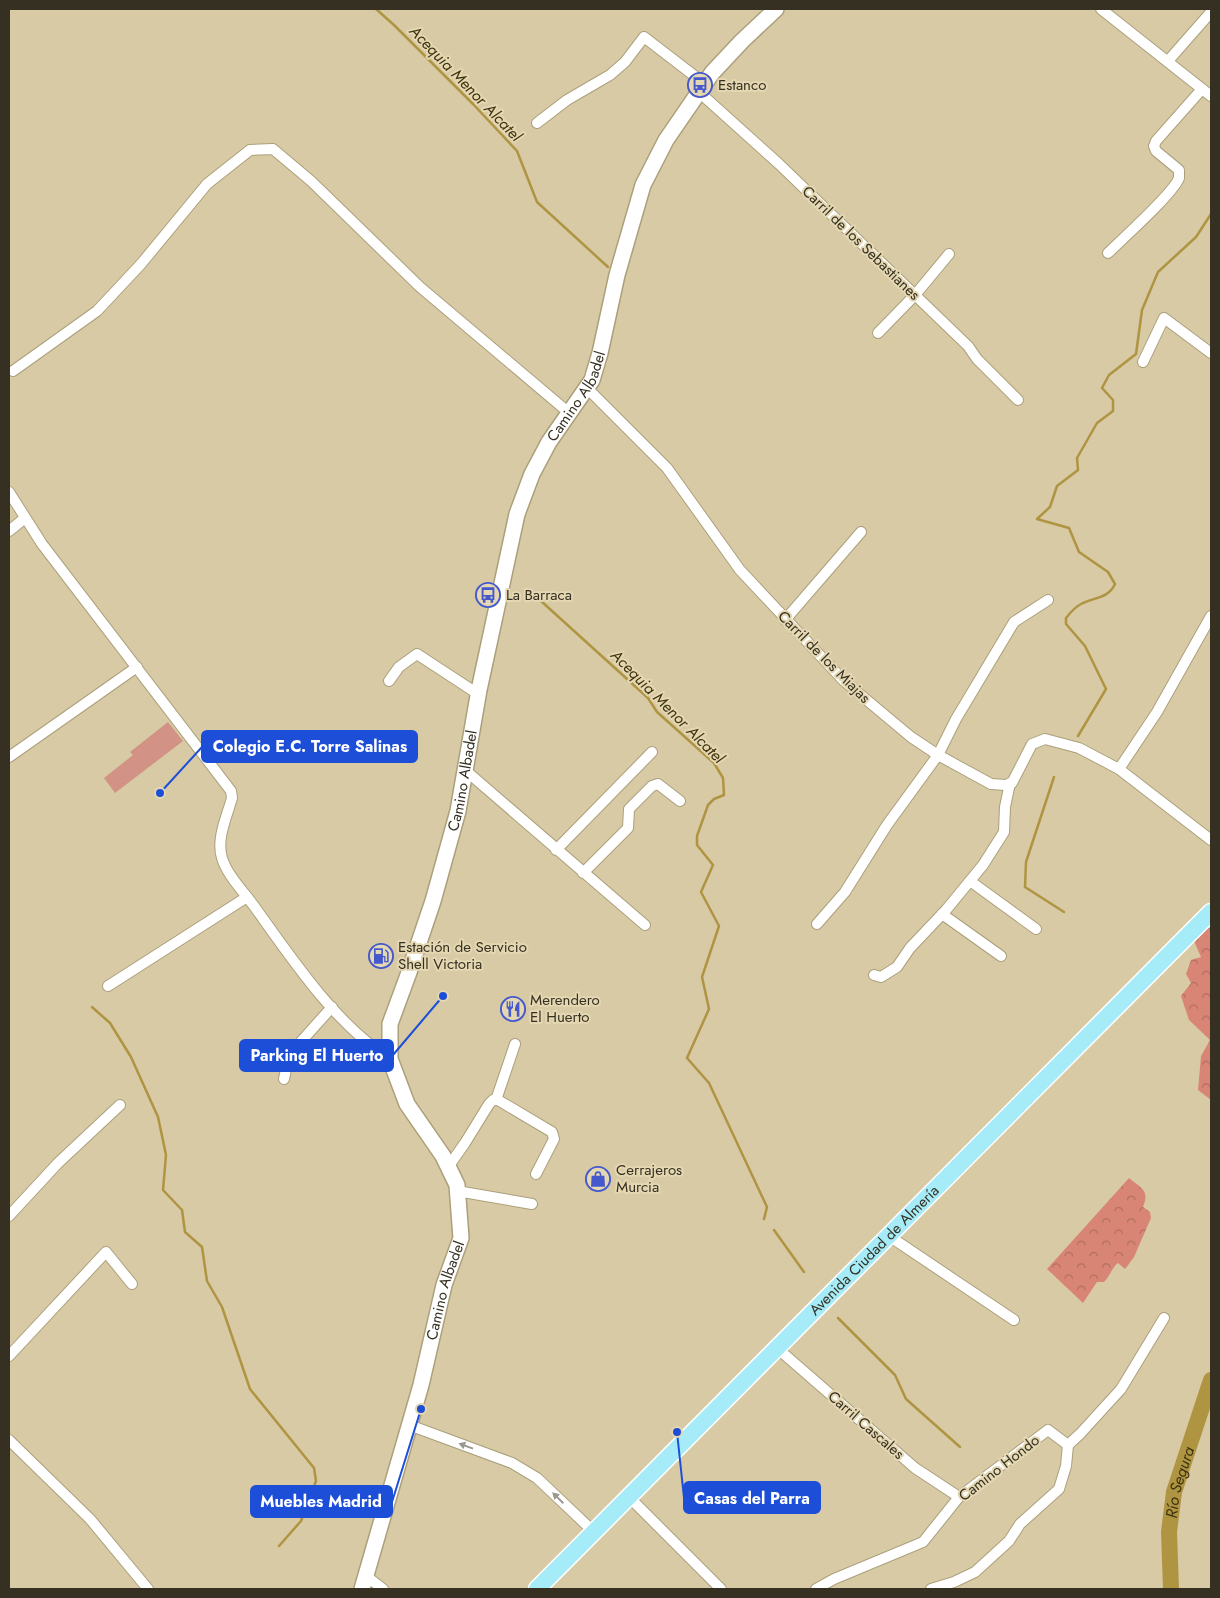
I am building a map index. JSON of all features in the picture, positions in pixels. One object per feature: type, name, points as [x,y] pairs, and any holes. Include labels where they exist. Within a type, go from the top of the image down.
[{"type":"main road","name":"Camino Albadel","points":[[364,1583],[421,1385],[444,1285],[460,1238],[457,1185],[443,1156],[407,1104],[390,1059],[390,1024],[433,901],[458,811],[478,694],[517,514],[532,474],[549,442],[592,380],[600,353],[617,275],[643,185],[666,140],[712,73],[772,10]]},
{"type":"main road","name":"Avenida Ciudad de Almería","points":[[537,1589],[1211,912]]},
{"type":"street","points":[[1101,9],[1211,96]]},
{"type":"street","points":[[1168,61],[1210,16]]},
{"type":"street","name":"Carril de los Sebastianes","points":[[537,123],[567,100],[619,68],[644,37],[702,88],[968,346],[977,359],[1018,400]]},
{"type":"street","points":[[1108,253],[1173,187],[1178,178],[1179,170],[1156,151],[1154,146],[1156,141],[1202,89]]},
{"type":"street","points":[[13,371],[97,311],[141,264],[207,184],[250,150],[273,149],[311,182],[428,294],[568,412]]},
{"type":"street","points":[[878,333],[915,295],[949,254]]},
{"type":"street","points":[[1143,362],[1164,318],[1211,352]]},
{"type":"street","name":"Carril de los Miajas","points":[[587,388],[667,468],[740,570],[844,681],[911,737],[938,755],[991,784],[1010,784]]},
{"type":"street","points":[[9,492],[42,544],[231,791],[232,798],[220,840],[221,857],[228,870],[300,968],[332,1007],[363,1040],[390,1059]]},
{"type":"street","points":[[9,531],[25,518]]},
{"type":"street","points":[[785,620],[861,532]]},
{"type":"street","points":[[817,924],[845,892],[887,825],[938,755],[956,719],[1014,622],[1048,600]]},
{"type":"street","points":[[1119,769],[1157,712],[1211,616]]},
{"type":"street","points":[[389,681],[400,667],[417,654],[478,694]]},
{"type":"street","points":[[9,757],[137,667]]},
{"type":"street","points":[[874,976],[881,977],[897,967],[910,948],[942,914],[983,865],[1004,832],[1005,807],[1010,784],[1032,744],[1045,739],[1079,748],[1119,769],[1208,838]]},
{"type":"street","points":[[556,850],[652,752]]},
{"type":"street","points":[[465,770],[645,925]]},
{"type":"street","points":[[583,873],[628,828],[629,809],[652,786],[658,784],[680,801]]},
{"type":"street","points":[[970,881],[1036,929]]},
{"type":"street","points":[[108,986],[247,897]]},
{"type":"street","points":[[942,914],[1001,956]]},
{"type":"street","points":[[284,1079],[290,1055],[332,1007]]},
{"type":"street","points":[[448,1167],[489,1104],[496,1100],[515,1044]]},
{"type":"street","points":[[496,1100],[552,1132],[554,1139],[536,1174]]},
{"type":"street","points":[[9,1216],[58,1163],[120,1105]]},
{"type":"street","points":[[457,1191],[532,1204]]},
{"type":"street","points":[[889,1236],[1014,1320]]},
{"type":"street","points":[[9,1356],[106,1252],[132,1284]]},
{"type":"street","points":[[931,1589],[954,1582],[975,1572],[1009,1541],[1020,1524],[1059,1489],[1066,1466],[1068,1445],[1121,1389],[1164,1318]]},
{"type":"street","name":"Carril Cascales","points":[[777,1348],[915,1468],[959,1497]]},
{"type":"street","points":[[410,1425],[512,1463],[537,1478],[594,1532]]},
{"type":"street","name":"Camino Hondo","points":[[816,1589],[834,1579],[923,1542],[959,1497],[1048,1430],[1068,1445]]},
{"type":"street","points":[[9,1440],[90,1519],[148,1589]]},
{"type":"street","points":[[629,1496],[721,1589]]},
{"type":"street","points":[[364,1583],[383,1589]]},
{"type":"shaded area","points":[[168,722],[183,741],[115,793],[104,778],[133,755],[130,752]]},
{"type":"green space","points":[[1211,927],[1211,1100],[1198,1090],[1201,1056],[1210,1040],[1189,1020],[1181,996],[1191,983],[1186,974],[1191,960],[1201,957],[1194,941]]},
{"type":"green space","points":[[1129,1178],[1141,1187],[1145,1193],[1143,1207],[1150,1212],[1151,1218],[1134,1257],[1125,1269],[1118,1263],[1116,1264],[1104,1282],[1097,1282],[1083,1303],[1047,1269]]},
{"type":"waterway","name":"Acequia Menor Alcatel","points":[[376,9],[473,104],[517,151],[537,202],[608,267]]},
{"type":"waterway","points":[[1078,736],[1106,689],[1085,646],[1066,624],[1066,618],[1079,605],[1105,595],[1115,584],[1108,572],[1079,552],[1069,528],[1037,519],[1050,507],[1057,486],[1078,470],[1077,458],[1097,423],[1113,411],[1113,400],[1102,388],[1109,375],[1136,354],[1142,310],[1158,272],[1196,237],[1211,214]]},
{"type":"waterway","name":"Acequia Menor Alcatel","points":[[541,601],[648,698],[657,712],[714,763],[723,778],[724,795],[714,799],[708,805],[697,836],[697,845],[713,865],[701,892],[719,926],[702,977],[709,1009],[687,1058],[709,1083],[767,1207],[764,1219]]},
{"type":"waterway","points":[[1054,777],[1026,862],[1025,887],[1064,912]]},
{"type":"waterway","points":[[92,1007],[110,1023],[131,1057],[158,1117],[166,1155],[163,1190],[182,1210],[185,1232],[202,1247],[207,1281],[222,1307],[250,1389],[314,1468],[316,1481],[301,1521],[279,1546]]},
{"type":"waterway","name":"Acequia Menor Alcatel","points":[[774,1230],[804,1272]]},
{"type":"waterway","name":"Acequia Menor Alcatel","points":[[838,1318],[895,1375],[906,1399],[960,1447]]},
{"type":"waterway","name":"Río Segura","points":[[1171,1589],[1169,1532],[1174,1492],[1211,1380]]},
{"type":"place","name":"Estanco","points":[[700,85]]},
{"type":"place","name":"La Barraca","points":[[488,595]]},
{"type":"place","name":"Colegio E.C. Torre Salinas","points":[[160,793]]},
{"type":"place","name":"Estación de Servicio Shell Victoria","points":[[381,956]]},
{"type":"place","name":"Parking El Huerto","points":[[443,996]]},
{"type":"place","name":"Merendero El Huerto","points":[[513,1009]]},
{"type":"place","name":"Cerrajeros Murcia","points":[[598,1179]]},
{"type":"place","name":"Muebles Madrid","points":[[421,1409]]},
{"type":"place","name":"Casas del Parra","points":[[677,1432]]}]
